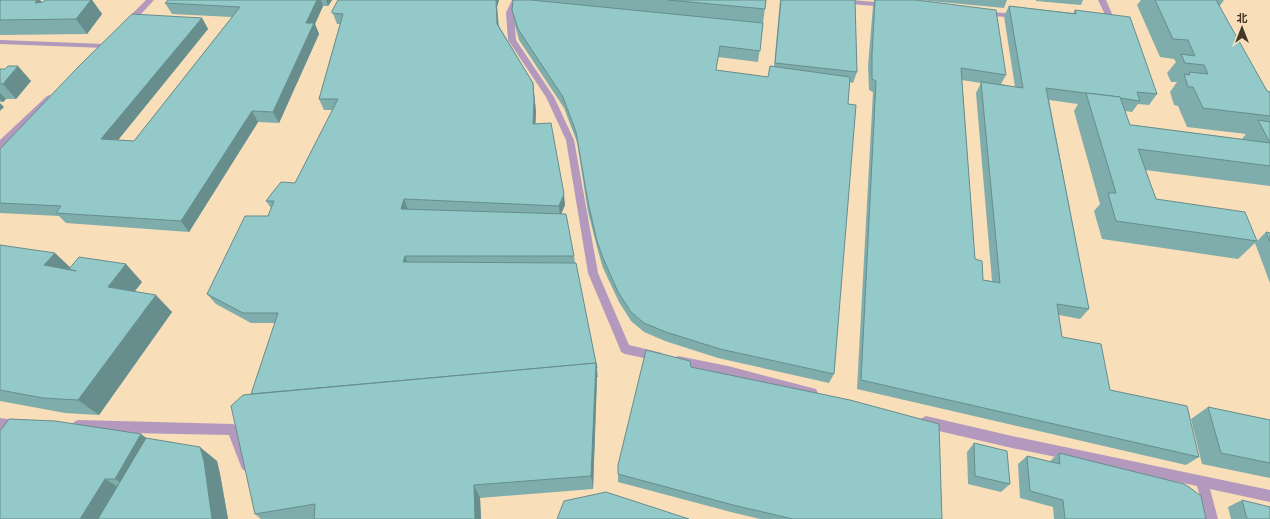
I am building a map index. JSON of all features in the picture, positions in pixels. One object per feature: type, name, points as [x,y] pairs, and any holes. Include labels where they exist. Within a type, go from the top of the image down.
[{"type":"street","points":[[118,34],[150,0]]},
{"type":"street","points":[[516,0],[510,13],[512,40],[550,97],[570,140],[593,273],[625,349],[728,371],[826,396]]},
{"type":"street","points":[[826,0],[897,6]]},
{"type":"street","points":[[1102,0],[1112,23],[1104,22]]},
{"type":"street","points":[[977,12],[1024,16]]},
{"type":"street","points":[[0,42],[107,44],[94,56]]},
{"type":"street","points":[[0,145],[55,93]]},
{"type":"street","points":[[914,419],[972,434],[1270,496]]},
{"type":"street","points":[[0,424],[31,425]]},
{"type":"street","points":[[8,435],[16,425]]},
{"type":"street","points":[[70,426],[232,430],[249,475]]},
{"type":"street","points":[[1202,481],[1212,519]]},
{"type":"building","points":[[1,0],[37,0],[35,3],[43,2],[45,0],[91,0],[76,19],[0,20]]},
{"type":"building","points":[[168,0],[317,0],[306,23],[314,23],[273,112],[252,111],[181,221],[56,213],[61,206],[0,203],[0,149],[79,66],[132,14],[202,18],[101,139],[134,141],[240,7],[165,3]]},
{"type":"building","points":[[338,0],[496,0],[497,24],[533,83],[533,124],[551,123],[564,194],[559,206],[404,199],[401,209],[566,214],[574,256],[405,256],[403,262],[576,263],[596,363],[251,394],[278,313],[243,313],[207,294],[245,216],[268,216],[274,201],[266,201],[281,182],[295,183],[338,99],[319,99],[343,14],[332,13]]},
{"type":"building","points":[[513,0],[531,0],[763,23],[760,51],[720,46],[716,70],[768,77],[770,66],[850,77],[848,104],[856,105],[834,374],[720,349],[666,332],[644,323],[631,312],[618,292],[597,241],[588,202],[576,132],[563,97],[518,29],[512,10]]},
{"type":"building","points":[[668,0],[766,0],[765,9]]},
{"type":"building","points":[[781,0],[855,0],[857,72],[775,63]]},
{"type":"building","points":[[875,0],[916,0],[996,10],[1006,75],[961,68],[975,259],[982,261],[983,280],[1000,283],[981,82],[1023,88],[1009,6],[1076,14],[1075,10],[1130,17],[1157,94],[1137,92],[1140,101],[1120,97],[1046,88],[1089,309],[1057,304],[1062,337],[1101,344],[1110,390],[1187,406],[1199,457],[861,380],[876,81],[872,79]]},
{"type":"building","points":[[1155,0],[1216,0],[1267,91],[1270,92],[1270,116],[1203,108],[1193,87],[1188,87],[1184,74],[1190,75],[1189,72],[1208,74],[1204,65],[1185,63],[1181,54],[1195,56],[1188,40],[1173,39]]},
{"type":"building","points":[[8,66],[18,66],[3,84],[0,84],[0,69],[5,69]]},
{"type":"building","points":[[1086,93],[1120,97],[1130,125],[1270,143],[1270,166],[1138,149],[1156,199],[1245,212],[1257,241],[1116,221],[1108,193],[1116,193]]},
{"type":"building","points":[[1258,120],[1270,122],[1270,143]]},
{"type":"building","points":[[1266,232],[1270,233],[1270,242]]},
{"type":"building","points":[[0,245],[55,253],[44,265],[76,271],[69,269],[79,257],[126,264],[108,287],[156,295],[78,400],[43,398],[0,390]]},
{"type":"building","points":[[646,350],[690,361],[691,367],[850,400],[939,424],[942,519],[793,519],[733,505],[618,474],[618,465]]},
{"type":"building","points":[[596,363],[591,476],[474,485],[475,519],[314,519],[315,504],[255,514],[231,406],[243,395]]},
{"type":"building","points":[[1208,407],[1270,420],[1270,463],[1221,453]]},
{"type":"building","points":[[9,419],[55,421],[141,434],[115,479],[105,479],[80,519],[0,519],[0,431]]},
{"type":"building","points":[[146,438],[200,447],[204,461],[212,519],[98,519]]},
{"type":"building","points":[[974,443],[1007,451],[1010,484],[975,476]]},
{"type":"building","points":[[1059,453],[1184,484],[1201,496],[1206,519],[1065,519],[1063,500],[1030,491],[1027,456],[1060,464]]},
{"type":"building","points":[[606,492],[689,519],[557,519],[564,501]]},
{"type":"building","points":[[1242,500],[1270,507],[1270,519],[1247,519]]}]
